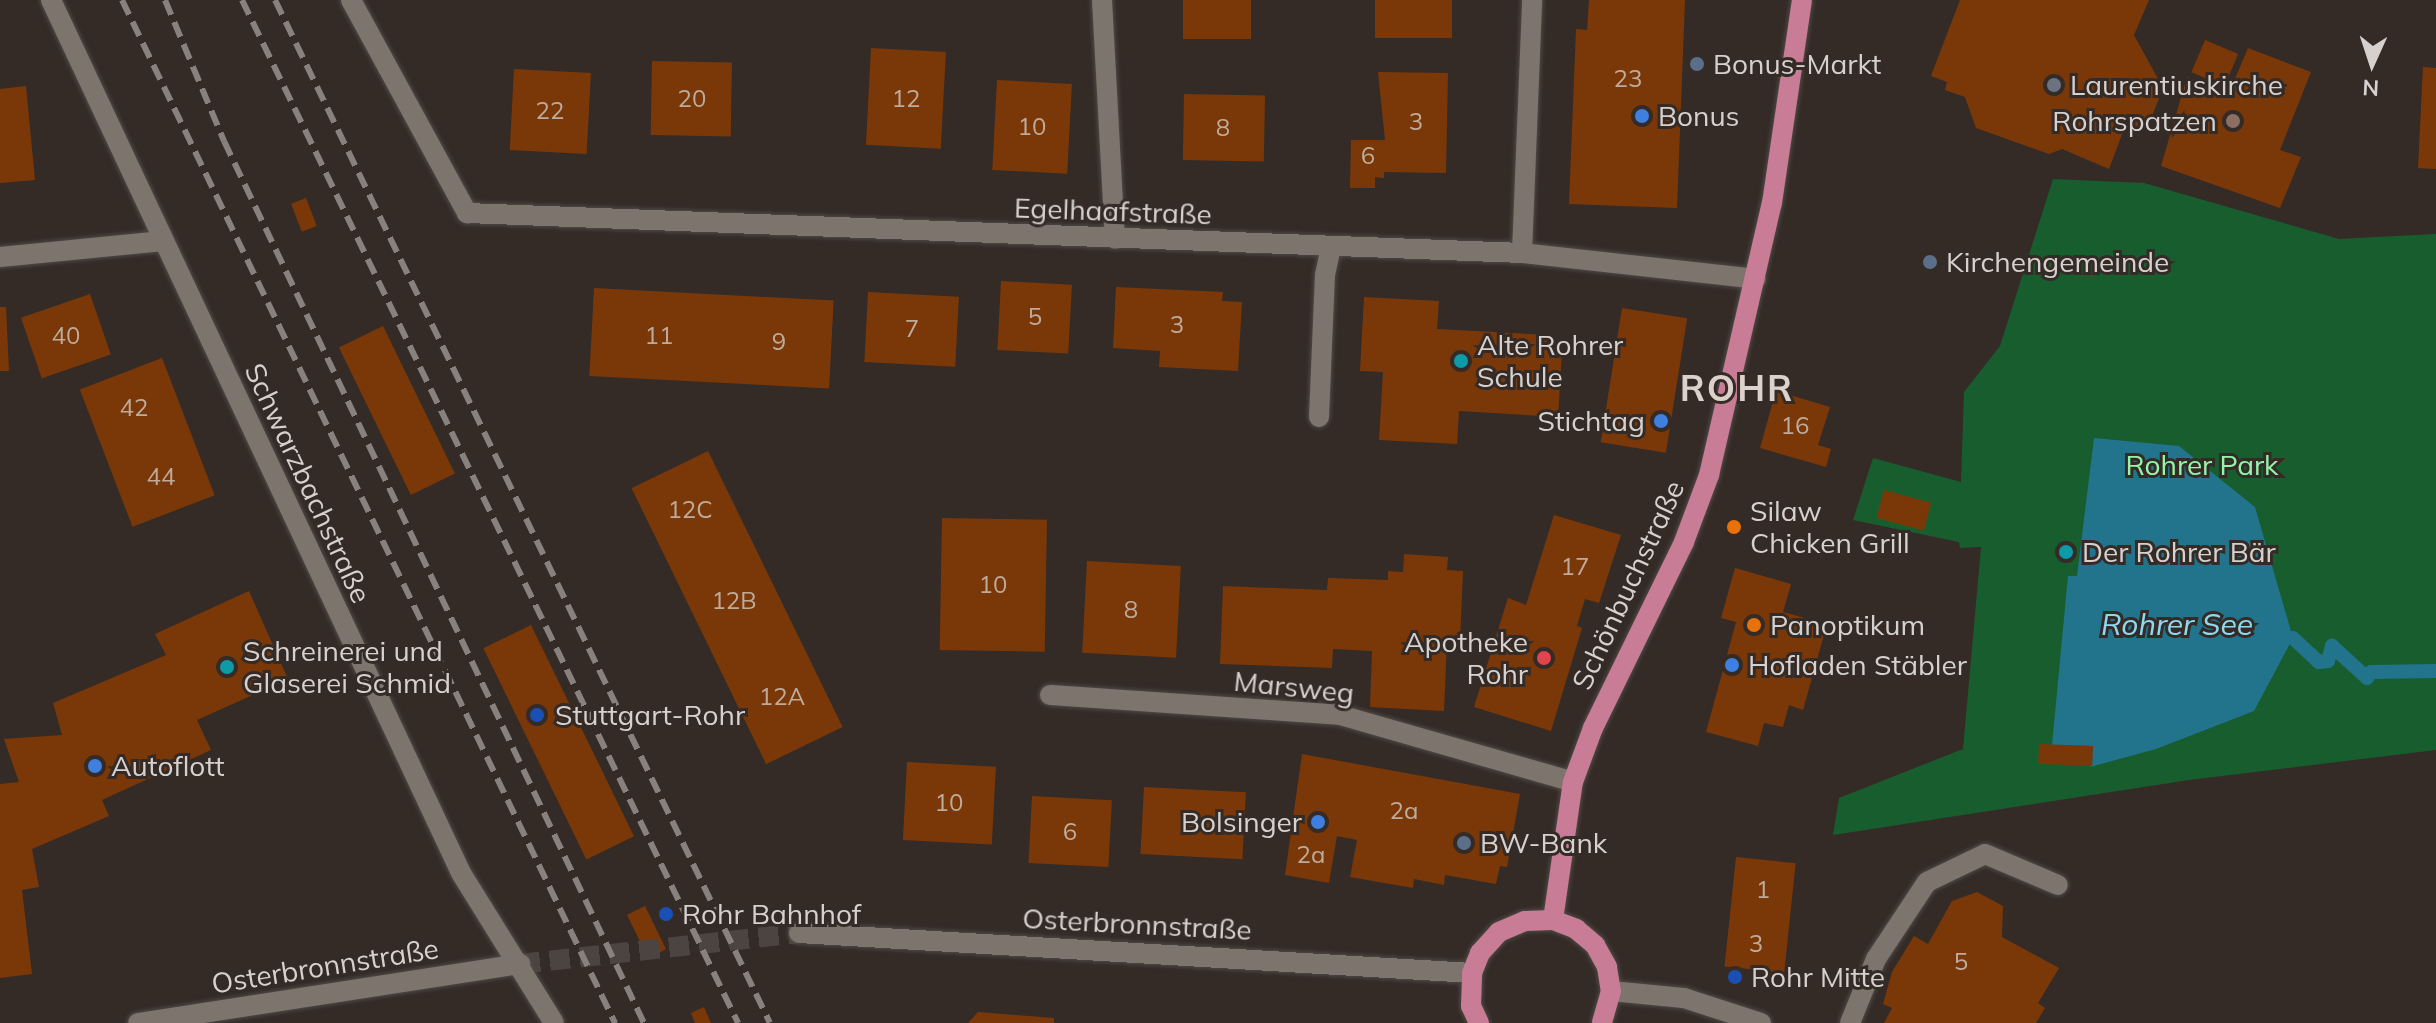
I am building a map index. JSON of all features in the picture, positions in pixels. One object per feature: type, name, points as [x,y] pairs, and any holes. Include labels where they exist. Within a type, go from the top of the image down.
[{"type":"main road","name":"Schönbuchstraße","points":[[1553,920],[1573,782],[1593,728],[1684,542],[1709,475],[1756,279],[1802,0]]},
{"type":"main road","points":[[1479,1023],[1471,1006],[1472,973],[1480,953],[1499,932],[1525,921],[1553,920],[1576,929],[1595,945],[1607,967],[1611,991],[1602,1023]]},
{"type":"street","name":"Schwarzbachstraße","points":[[51,0],[461,873],[554,1023]]},
{"type":"street","name":"Egelhaafstraße","points":[[351,0],[467,213],[1522,253],[1756,279]]},
{"type":"street","points":[[1102,0],[1115,239]]},
{"type":"street","points":[[1522,253],[1532,0]]},
{"type":"street","points":[[0,257],[163,241]]},
{"type":"street","points":[[1319,417],[1325,275],[1331,247]]},
{"type":"street","name":"Marsweg","points":[[1050,695],[1340,715],[1573,782]]},
{"type":"street","points":[[1850,1023],[1876,959],[1927,882],[1985,854],[2058,885]]},
{"type":"street","name":"Osterbronnstraße","points":[[799,933],[1472,973]]},
{"type":"street","name":"Osterbronnstraße","points":[[138,1023],[520,964]]},
{"type":"street","points":[[1611,991],[1684,998],[1761,1023]]},
{"type":"green space","name":"Rohrer Park","points":[[2053,179],[2144,183],[2339,239],[2436,234],[2436,750],[2189,780],[1833,835],[1839,798],[1963,749],[1981,547],[1960,548],[1959,542],[1853,520],[1873,458],[1961,482],[1964,392],[2000,346]]},
{"type":"water","name":"Rohrer See","points":[[2094,438],[2179,446],[2255,507],[2293,638],[2254,711],[2156,749],[2090,767],[2093,746],[2052,745],[2068,576],[2077,576]]},
{"type":"building","points":[[1183,0],[1251,0],[1251,39],[1183,39]]},
{"type":"building","points":[[1375,0],[1452,0],[1452,38],[1375,38]]},
{"type":"building","points":[[1589,0],[1685,0],[1677,208],[1569,204],[1576,29],[1587,30]]},
{"type":"building","name":"Laurentiuskirche","points":[[1960,0],[2149,0],[2134,35],[2163,88],[2149,124],[2124,129],[2109,169],[2062,149],[2049,154],[1976,128],[1965,97],[1945,90],[1947,82],[1931,76]]},
{"type":"building","points":[[2205,40],[2238,54],[2224,86],[2191,72]]},
{"type":"building","points":[[871,48],[946,52],[941,149],[866,145]]},
{"type":"building","name":"Rohrspatzen","points":[[2248,48],[2311,72],[2280,150],[2301,157],[2280,208],[2161,166],[2187,77],[2229,93]]},
{"type":"building","points":[[652,61],[732,62],[731,136],[651,135]]},
{"type":"building","points":[[2423,67],[2436,68],[2436,169],[2418,168]]},
{"type":"building","points":[[514,69],[591,73],[587,154],[510,150]]},
{"type":"building","points":[[1378,72],[1448,73],[1446,173],[1384,172],[1384,178],[1375,177],[1375,188],[1350,188],[1351,140],[1385,140]]},
{"type":"building","points":[[997,80],[1072,84],[1067,174],[992,170]]},
{"type":"building","points":[[26,86],[35,180],[0,183],[0,89]]},
{"type":"building","points":[[1184,94],[1265,95],[1264,161],[1183,160]]},
{"type":"building","points":[[306,198],[317,226],[302,232],[291,204]]},
{"type":"building","points":[[1001,281],[1072,285],[1068,354],[997,350]]},
{"type":"building","points":[[1116,287],[1223,292],[1222,301],[1242,302],[1238,371],[1159,367],[1160,351],[1113,348]]},
{"type":"building","points":[[594,288],[834,301],[829,388],[589,376]]},
{"type":"building","points":[[868,292],[959,297],[955,367],[864,362]]},
{"type":"building","points":[[90,294],[111,355],[42,378],[21,318]]},
{"type":"building","name":"Alte Rohrer Schule","points":[[1364,297],[1439,301],[1437,329],[1547,335],[1547,349],[1562,350],[1558,417],[1459,411],[1457,444],[1379,440],[1383,372],[1360,371]]},
{"type":"building","points":[[0,307],[6,307],[9,371],[0,371]]},
{"type":"building","points":[[1622,308],[1687,318],[1666,453],[1601,442]]},
{"type":"building","points":[[383,326],[455,473],[411,495],[339,347]]},
{"type":"building","points":[[162,358],[215,495],[133,527],[80,390]]},
{"type":"building","points":[[1776,391],[1830,407],[1818,445],[1831,449],[1826,467],[1760,448]]},
{"type":"building","points":[[708,451],[843,727],[766,764],[632,488]]},
{"type":"building","points":[[1884,490],[1931,503],[1924,531],[1876,518]]},
{"type":"building","points":[[1554,515],[1621,535],[1599,603],[1585,599],[1577,626],[1582,628],[1551,731],[1474,707],[1508,598],[1526,605]]},
{"type":"building","points":[[942,518],[1047,520],[1045,652],[940,650]]},
{"type":"building","points":[[1404,554],[1448,557],[1447,570],[1463,571],[1460,642],[1447,641],[1444,711],[1370,707],[1372,651],[1333,649],[1332,668],[1220,664],[1223,586],[1327,590],[1328,578],[1388,580],[1388,571],[1403,572]]},
{"type":"building","points":[[1087,561],[1181,566],[1176,658],[1082,653]]},
{"type":"building","points":[[1735,568],[1791,584],[1783,612],[1827,624],[1803,710],[1789,705],[1783,727],[1764,723],[1758,746],[1706,732],[1736,622],[1721,618]]},
{"type":"building","name":"Autoflott","points":[[249,591],[288,679],[197,720],[211,750],[102,800],[109,816],[32,849],[39,887],[22,890],[32,974],[0,978],[0,784],[19,782],[4,739],[62,735],[53,703],[166,655],[155,634]]},
{"type":"building","points":[[531,625],[634,836],[586,859],[483,648]]},
{"type":"building","points":[[2039,744],[2093,746],[2092,766],[2038,764]]},
{"type":"building","points":[[1302,754],[1520,794],[1507,867],[1500,866],[1496,884],[1445,875],[1444,885],[1414,879],[1413,888],[1350,877],[1357,840],[1337,836],[1329,883],[1285,875]]},
{"type":"building","points":[[907,762],[996,767],[992,845],[903,840]]},
{"type":"building","points":[[1144,787],[1246,792],[1242,859],[1140,854]]},
{"type":"building","points":[[1032,796],[1112,800],[1108,867],[1028,863]]},
{"type":"building","points":[[1736,857],[1796,863],[1784,973],[1725,966]]},
{"type":"building","points":[[1977,892],[2003,906],[2002,937],[2059,968],[2038,1003],[2045,1008],[2036,1023],[1884,1023],[1892,1008],[1883,1004],[1892,972],[1914,936],[1928,944],[1952,901]]},
{"type":"building","points":[[645,906],[666,949],[648,958],[627,915]]},
{"type":"building","points":[[704,1007],[711,1023],[695,1023],[691,1013]]},
{"type":"building","points":[[978,1012],[1054,1018],[1054,1023],[968,1023]]},
{"type":"waterway","points":[[2293,638],[2319,662],[2328,661],[2332,646],[2367,678],[2371,672],[2436,671]]},
{"type":"tunnel","points":[[520,964],[799,933]]},
{"type":"railway","points":[[122,0],[615,1023]]},
{"type":"railway","points":[[165,0],[224,141],[644,1023]]},
{"type":"railway","points":[[242,0],[738,1023]]},
{"type":"railway","points":[[275,0],[770,1023]]},
{"type":"place","name":"Bonus-Markt","points":[[1697,64]]},
{"type":"place","name":"Laurentiuskirche","points":[[2054,85]]},
{"type":"place","name":"Bonus","points":[[1642,116]]},
{"type":"place","name":"Rohrspatzen","points":[[2233,121]]},
{"type":"place","name":"Kirchengemeinde","points":[[1930,262]]},
{"type":"place","name":"Alte Rohrer Schule","points":[[1461,361]]},
{"type":"place","name":"Stichtag","points":[[1661,421]]},
{"type":"place","name":"Silaw Chicken Grill","points":[[1734,527]]},
{"type":"place","name":"Der Rohrer Bär","points":[[2066,552]]},
{"type":"place","name":"Panoptikum","points":[[1754,625]]},
{"type":"place","name":"Apotheke Rohr","points":[[1544,658]]},
{"type":"place","name":"Hofladen Stäbler","points":[[1732,665]]},
{"type":"place","name":"Schreinerei und Glaserei Schmid","points":[[227,667]]},
{"type":"place","name":"Stuttgart-Rohr","points":[[537,715]]},
{"type":"place","name":"Autoflott","points":[[95,766]]},
{"type":"place","name":"Bolsinger","points":[[1318,822]]},
{"type":"place","name":"BW-Bank","points":[[1464,843]]},
{"type":"place","name":"Rohr Bahnhof","points":[[666,914]]},
{"type":"place","name":"Rohr Mitte","points":[[1735,977]]},
{"type":"district","name":"ROHR","points":[[1737,388]]}]
